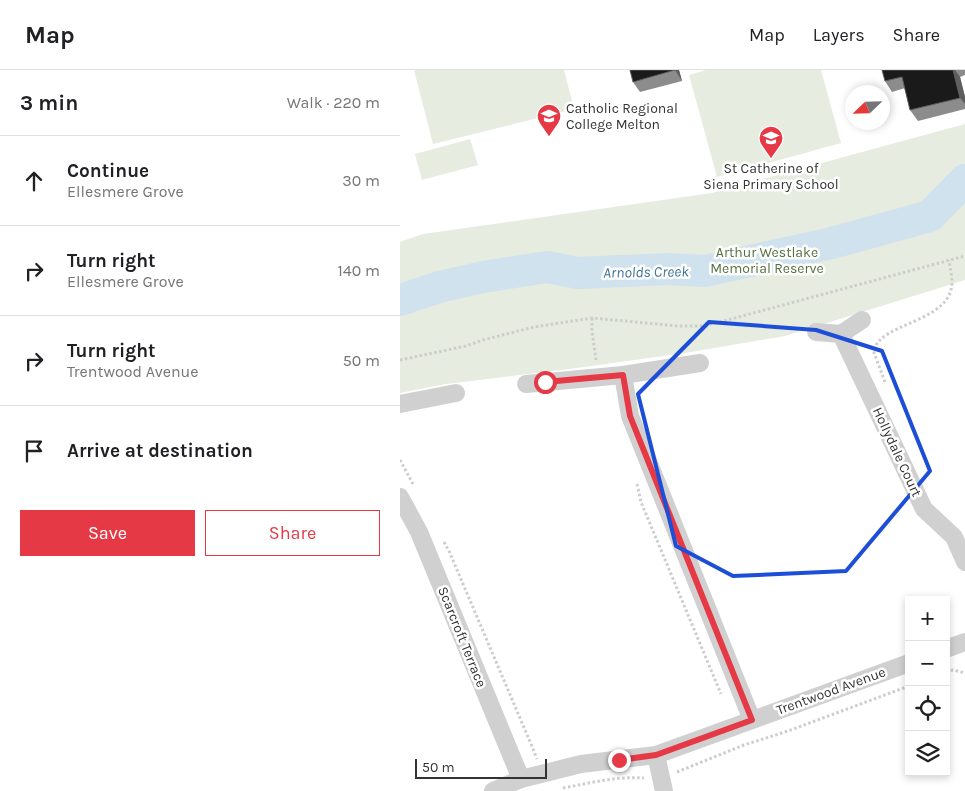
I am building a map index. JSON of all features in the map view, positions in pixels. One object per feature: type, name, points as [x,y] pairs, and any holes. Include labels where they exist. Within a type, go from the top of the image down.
[{"type":"street","points":[[816,332],[841,334],[862,320]]},
{"type":"street","name":"Hollydale Court","points":[[841,334],[924,509],[954,537],[965,562]]},
{"type":"street","points":[[526,384],[623,375],[700,363]]},
{"type":"street","points":[[623,375],[630,416],[752,720]]},
{"type":"street","points":[[400,404],[456,393]]},
{"type":"street","name":"Scarcroft Terrace","points":[[408,493],[419,532],[521,779]]},
{"type":"street","points":[[950,648],[965,642]]},
{"type":"street","name":"Trentwood Avenue","points":[[494,791],[521,779],[581,764],[656,755],[905,664]]},
{"type":"street","points":[[656,755],[664,791]]},
{"type":"path","points":[[400,360],[466,346],[534,327],[592,318],[678,326],[701,326],[965,256]]},
{"type":"path","points":[[889,390],[873,350],[880,340],[894,331],[927,316],[947,300],[952,284],[949,260]]},
{"type":"path","points":[[400,460],[408,493]]},
{"type":"path","points":[[440,536],[449,552],[542,774]]},
{"type":"path","points":[[950,671],[965,672]]},
{"type":"path","points":[[728,752],[905,687]]},
{"type":"highlighted area","points":[[709,322],[816,330],[882,351],[930,471],[846,571],[733,576],[676,546],[638,394]]},
{"type":"green space","points":[[414,70],[564,70],[574,109],[433,144]]},
{"type":"green space","points":[[706,70],[821,70],[841,143],[717,177],[689,75]]},
{"type":"green space","name":"Arthur Westlake Memorial Reserve","points":[[965,124],[965,280],[785,336],[685,353],[446,384],[400,393],[400,242],[423,234],[712,193]]},
{"type":"green space","points":[[470,139],[478,165],[422,180],[415,154]]},
{"type":"building","points":[[630,70],[675,70],[633,82]]},
{"type":"building","points":[[882,70],[953,70],[960,98],[910,110],[902,77],[885,81]]},
{"type":"waterway","name":"Arnolds Creek","points":[[400,300],[439,287],[483,277],[547,267],[578,273],[668,269],[705,271],[832,243],[930,216],[965,180]]},
{"type":"place","name":"Catholic Regional College Melton","points":[[549,137]]},
{"type":"place","name":"St Catherine of Siena Primary School","points":[[771,159]]},
{"type":"route","points":[[545,382],[623,375],[630,416],[752,720],[656,755],[619,760]]}]
